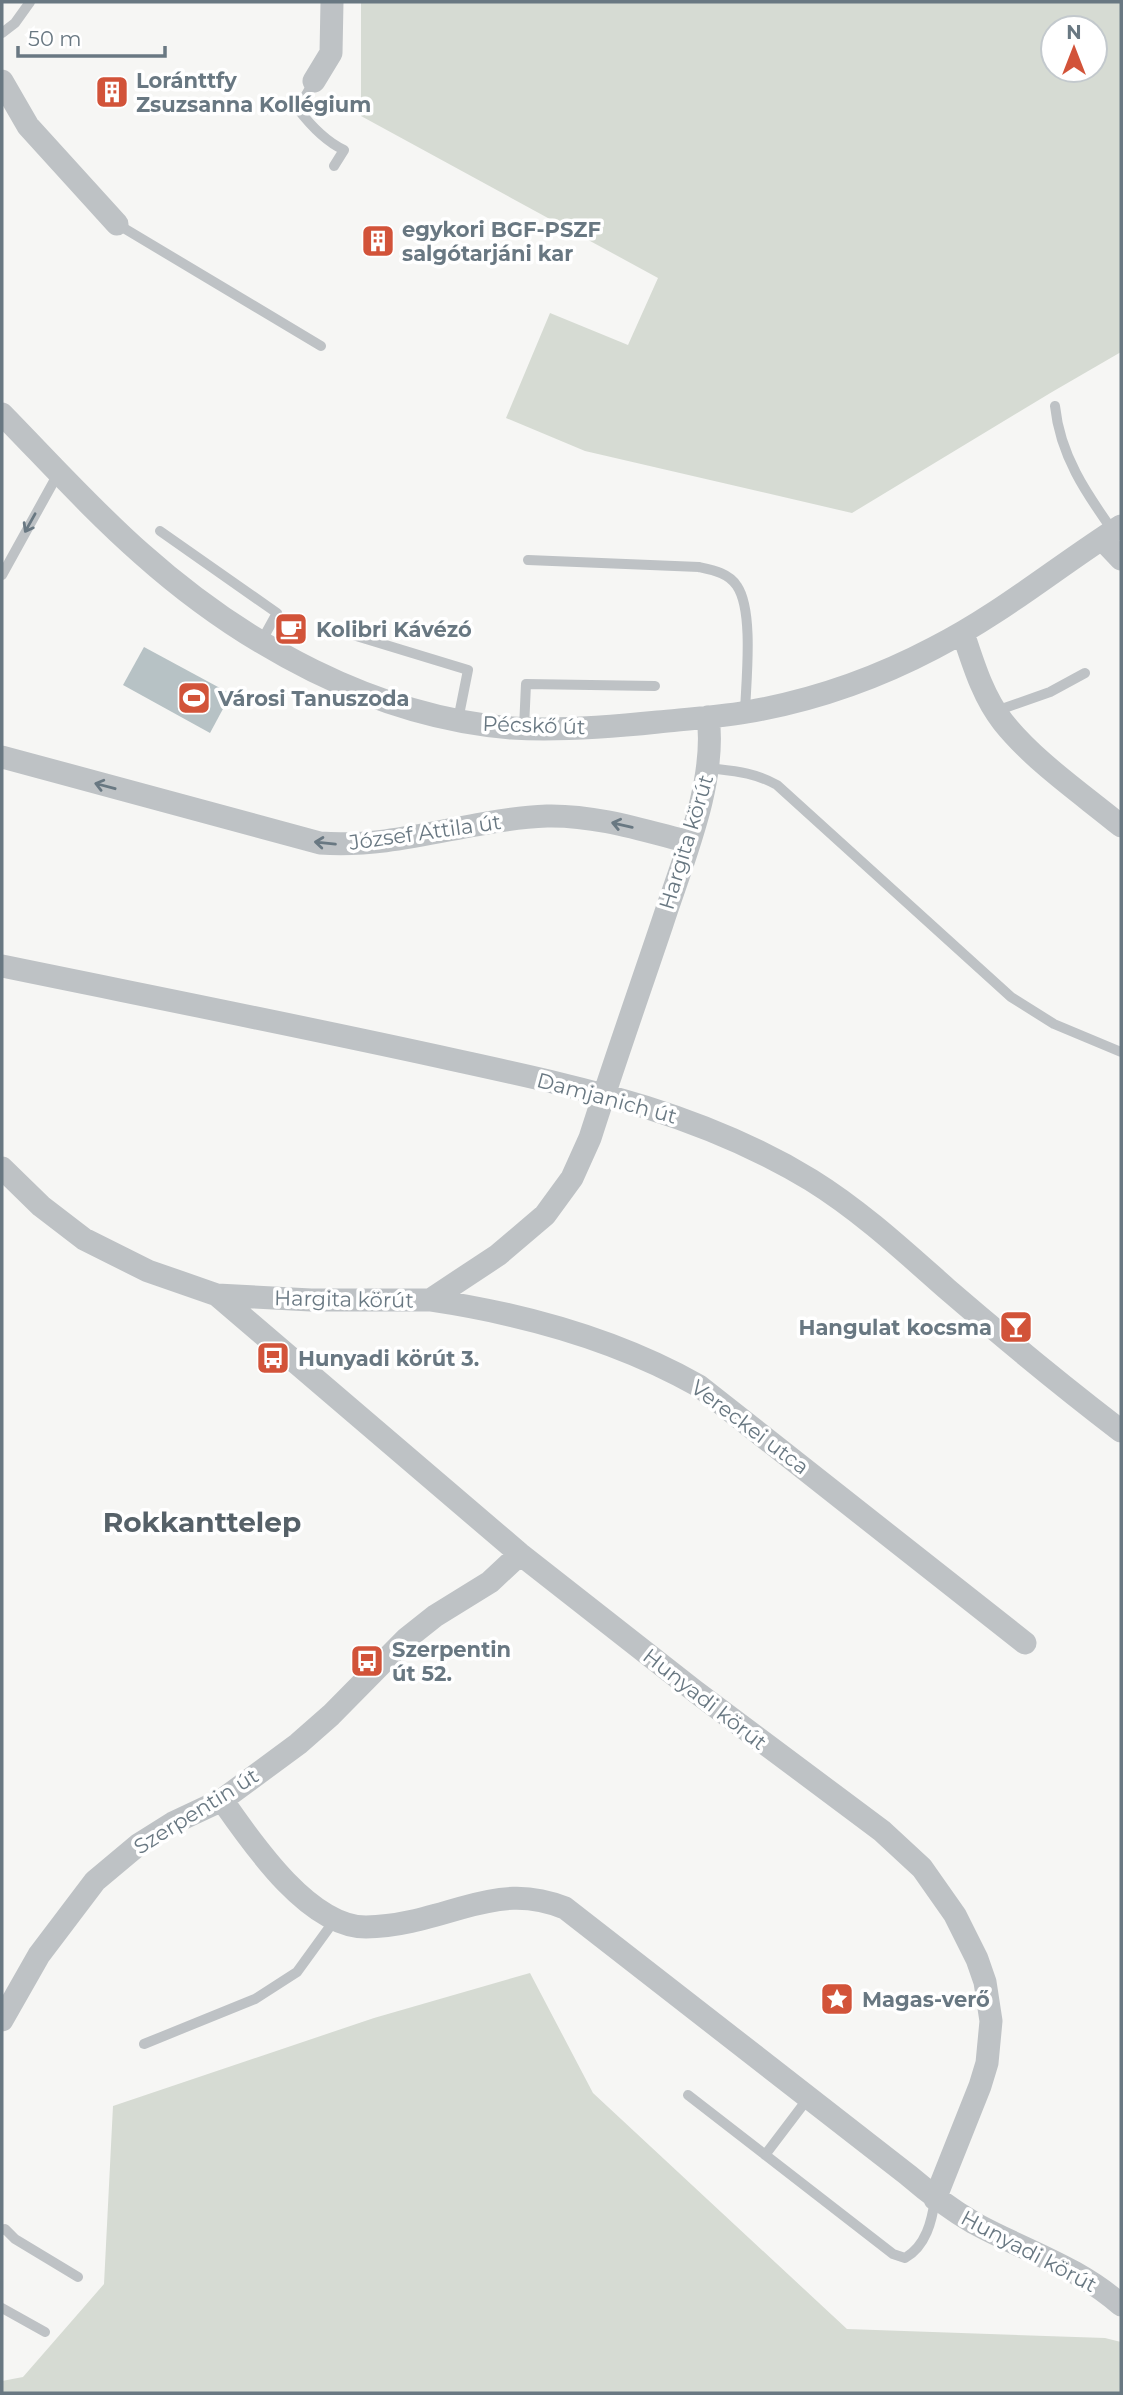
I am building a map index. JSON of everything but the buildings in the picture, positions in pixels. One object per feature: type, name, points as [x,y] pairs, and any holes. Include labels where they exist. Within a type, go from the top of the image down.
[{"type":"street","points":[[314,81],[331,53],[332,2]]},
{"type":"street","points":[[2,81],[28,126],[117,223]]},
{"type":"street","name":"Pécskő út","points":[[2,414],[124,537],[161,570],[235,627],[357,689],[396,703],[458,720],[524,728],[599,727],[708,717],[745,712],[816,695],[880,673],[963,633],[1112,532]]},
{"type":"street","points":[[1112,532],[1121,559]]},
{"type":"street","points":[[963,633],[974,667],[1002,720],[1029,749],[1121,826]]},
{"type":"street","name":"Hargita körút","points":[[2,1168],[41,1206],[84,1239],[148,1271],[217,1295],[311,1300],[430,1300],[498,1255],[545,1215],[572,1178],[590,1138],[689,842],[709,768],[711,744],[708,717]]},
{"type":"street","name":"József Attila út","points":[[2,757],[320,843],[363,845],[481,824],[546,816],[591,819],[689,842]]},
{"type":"street","name":"Damjanich út","points":[[2,966],[356,1038],[604,1094],[703,1126],[775,1160],[820,1186],[864,1217],[1121,1431]]},
{"type":"street","name":"Hunyadi körút","points":[[217,1295],[520,1554],[696,1692],[883,1830],[922,1868],[955,1915],[976,1959],[985,1982],[991,2021],[990,2044],[980,2086],[935,2199]]},
{"type":"street","name":"Vereckei utca","points":[[430,1300],[494,1310],[567,1330],[626,1352],[699,1386],[1025,1643]]},
{"type":"street","name":"Szerpentin út","points":[[2,2020],[39,1955],[95,1881],[138,1844],[173,1823],[222,1800],[313,1732],[418,1628],[490,1582],[520,1554]]},
{"type":"street","name":"Hunyadi körút","points":[[222,1800],[252,1843],[300,1896],[334,1921],[363,1927],[391,1926],[512,1897],[543,1899],[565,1908],[809,2097],[935,2199],[976,2224],[1063,2264],[1104,2290],[1121,2305]]},
{"type":"lane","points":[[2,33],[15,23],[30,2]]},
{"type":"lane","points":[[314,81],[298,109],[331,143],[344,149],[334,166]]},
{"type":"lane","points":[[117,223],[321,346]]},
{"type":"lane","points":[[1055,407],[1068,457],[1081,484],[1112,532]]},
{"type":"lane","points":[[2,575],[58,472]]},
{"type":"lane","points":[[160,531],[277,613],[261,642]]},
{"type":"lane","points":[[528,560],[699,567],[721,572],[737,585],[745,605],[745,712]]},
{"type":"lane","points":[[330,628],[468,670],[458,720]]},
{"type":"lane","points":[[996,711],[1040,696],[1085,673]]},
{"type":"lane","points":[[524,728],[526,684],[655,686]]},
{"type":"lane","points":[[709,768],[741,771],[761,776],[777,785],[1011,997],[1054,1024],[1121,1052]]},
{"type":"lane","points":[[144,2044],[255,1999],[297,1972],[334,1921]]},
{"type":"lane","points":[[688,2095],[893,2254],[905,2258],[912,2254],[923,2240],[932,2219],[935,2199]]},
{"type":"lane","points":[[765,2155],[809,2097]]},
{"type":"lane","points":[[2,2230],[5,2229],[15,2239],[78,2277]]},
{"type":"lane","points":[[2,2308],[46,2332]]},
{"type":"shaded area","points":[[361,2],[1121,2],[1121,352],[852,513],[585,451],[506,418],[550,313],[628,345],[658,278],[361,116]]},
{"type":"shaded area","points":[[144,647],[231,694],[210,733],[123,685]]},
{"type":"shaded area","points":[[530,1973],[593,2093],[847,2329],[1105,2338],[1121,2342],[1121,2393],[2,2393],[2,2381],[23,2377],[104,2284],[113,2106],[374,2018]]},
{"type":"place","name":"Loránttfy Zsuzsanna Kollégium","points":[[112,92]]},
{"type":"place","name":"egykori BGF-PSZF salgótarjáni kar","points":[[378,241]]},
{"type":"place","name":"Kolibri Kávézó","points":[[291,629]]},
{"type":"place","name":"Városi Tanuszoda","points":[[194,698]]},
{"type":"place","name":"Hangulat kocsma","points":[[1016,1327]]},
{"type":"place","name":"Hunyadi körút 3.","points":[[273,1358]]},
{"type":"place","name":"Szerpentin út 52.","points":[[367,1661]]},
{"type":"place","name":"Magas-verő","points":[[837,1999]]},
{"type":"district","name":"Rokkanttelep","points":[[202,1522]]}]
